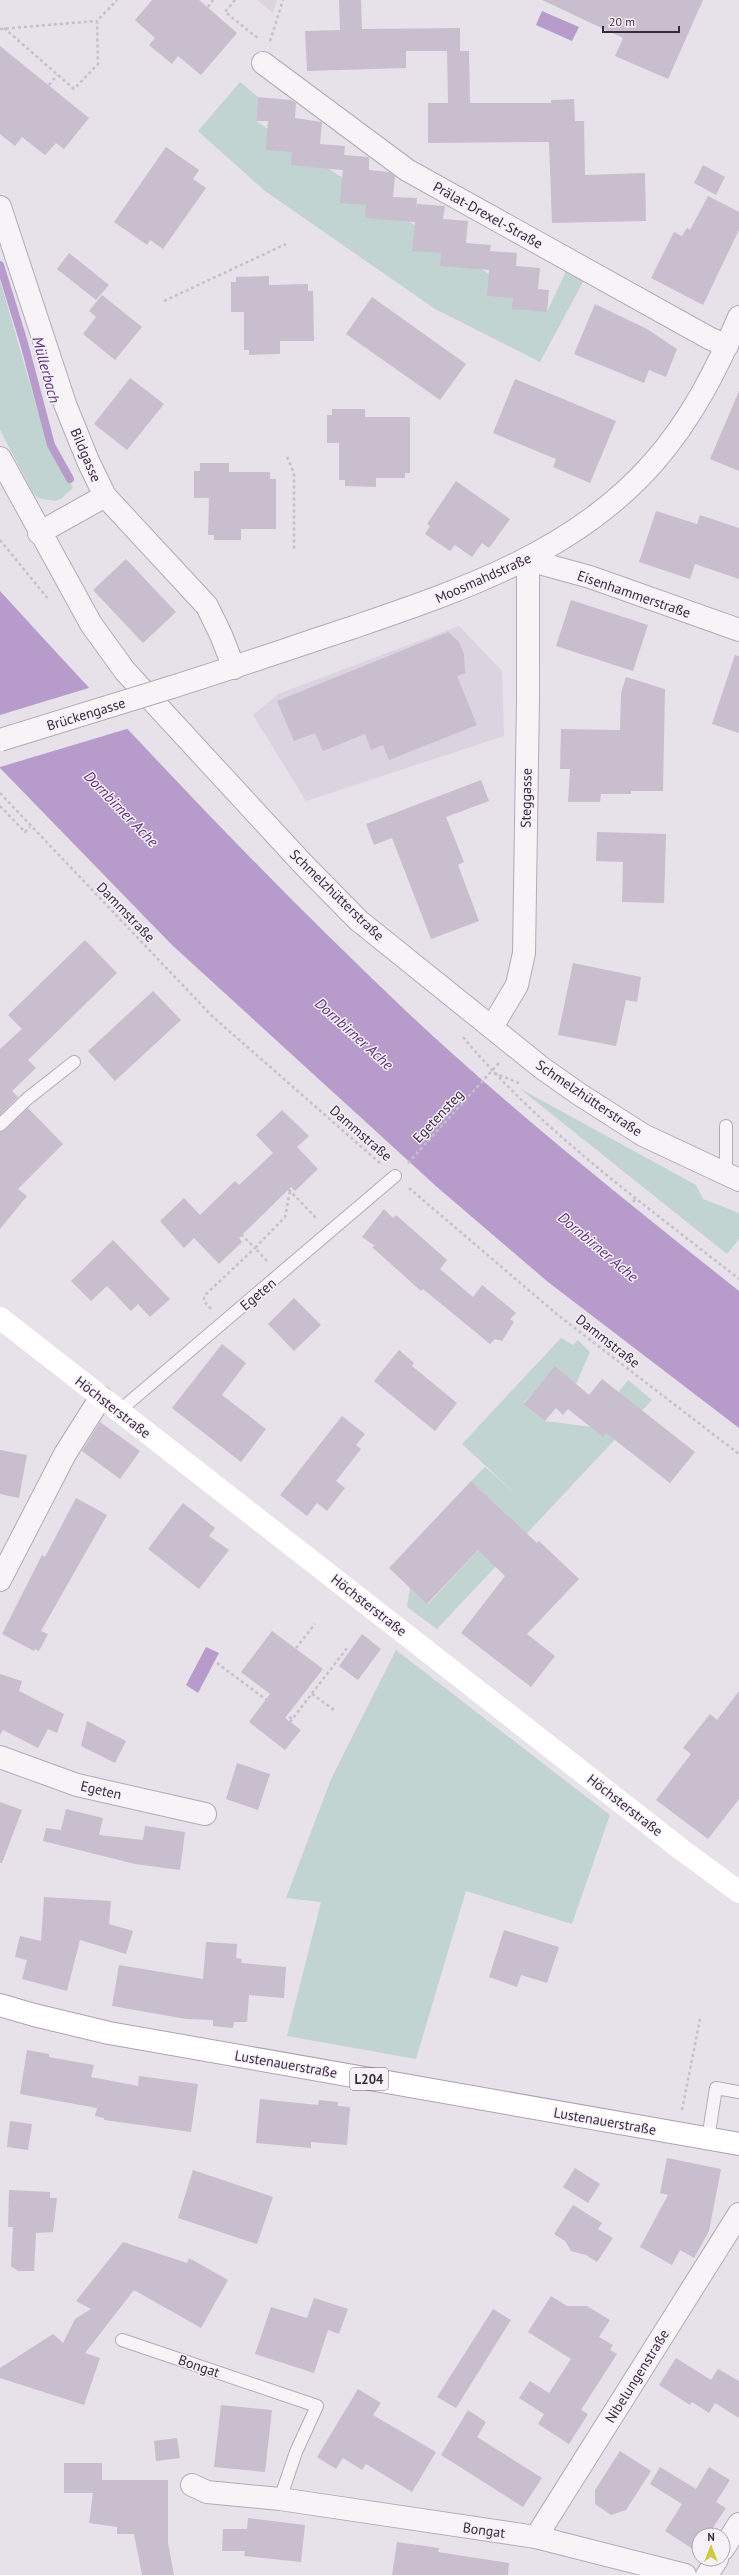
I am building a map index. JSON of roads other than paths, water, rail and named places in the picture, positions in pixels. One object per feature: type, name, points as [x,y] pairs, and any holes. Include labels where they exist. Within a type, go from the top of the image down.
[{"type":"main road","name":"Höchsterstraße","points":[[0,1318],[682,1850],[739,1892]]},
{"type":"main road","name":"Lustenauerstraße","points":[[0,2005],[34,2015],[116,2034],[739,2144]]},
{"type":"street","name":"Prälat-Drexel-Straße","points":[[266,56],[407,170],[709,338],[727,346]]},
{"type":"street","name":"Bildgasse","points":[[0,207],[65,404],[88,461],[105,496],[207,606],[221,635],[234,668]]},
{"type":"street","name":"Moosmahdstraße","points":[[172,687],[234,668],[442,597],[528,560],[603,510],[652,464],[696,406],[727,346],[739,317]]},
{"type":"street","name":"Schmelzhütterstraße","points":[[0,458],[39,533],[91,624],[126,671],[302,864],[358,920],[542,1068],[643,1135],[733,1177]]},
{"type":"street","points":[[39,533],[105,496]]},
{"type":"street","name":"Eisenhammerstraße","points":[[528,560],[590,577],[739,630]]},
{"type":"street","name":"Steggasse","points":[[492,1027],[517,985],[524,953],[528,699],[528,560]]},
{"type":"street","name":"Brückengasse","points":[[0,740],[172,687]]},
{"type":"street","points":[[0,1580],[65,1454],[101,1397]]},
{"type":"street","name":"Egeten","points":[[0,1757],[77,1785],[205,1814]]},
{"type":"street","name":"Nibelungenstraße","points":[[536,2537],[739,2214]]},
{"type":"street","name":"Bongat","points":[[192,2485],[207,2492],[280,2498],[536,2537],[685,2575]]},
{"type":"street","points":[[731,2536],[739,2524]]},
{"type":"lane","points":[[0,1124],[27,1099],[74,1062]]},
{"type":"lane","points":[[726,1126],[733,1177]]},
{"type":"lane","name":"Egeten","points":[[119,1411],[281,1275],[399,1172]]},
{"type":"lane","points":[[708,2139],[716,2088],[739,2092]]},
{"type":"lane","name":"Bongat","points":[[122,2340],[317,2406],[296,2452],[280,2498]]},
{"type":"water","points":[[542,11],[579,27],[572,41],[536,25]]},
{"type":"water","name":"Dornbirner Ache","points":[[0,591],[250,857],[406,1011],[486,1084],[612,1189],[739,1291],[739,1428],[548,1282],[437,1187],[172,945],[0,768]]},
{"type":"water","points":[[206,1647],[219,1653],[198,1693],[186,1685]]},
{"type":"waterway","name":"Müllerbach","points":[[0,265],[24,343],[51,445],[70,479]]}]
